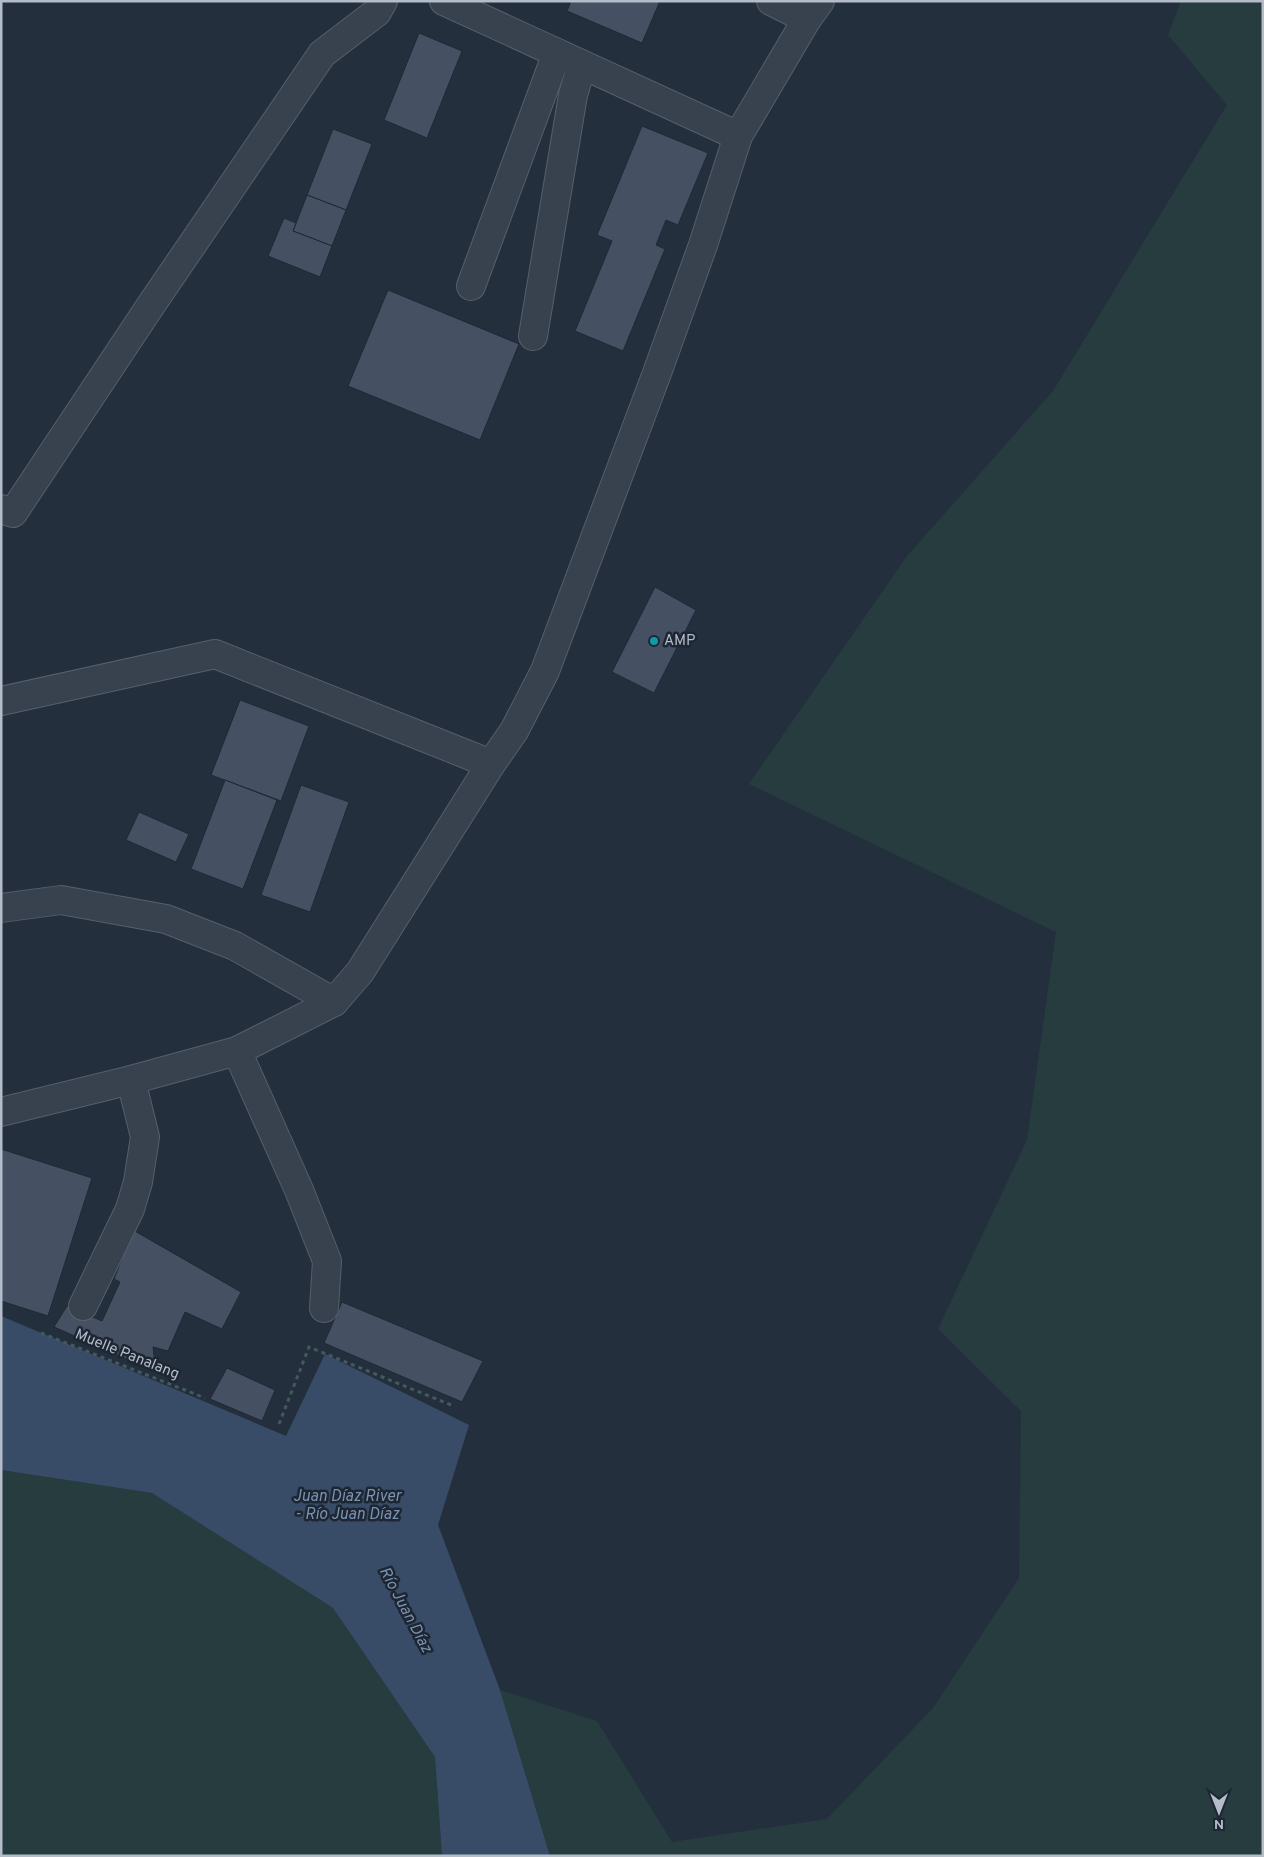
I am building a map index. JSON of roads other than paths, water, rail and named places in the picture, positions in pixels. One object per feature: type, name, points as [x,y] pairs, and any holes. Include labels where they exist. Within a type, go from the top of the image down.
[{"type":"lane","points":[[1,509],[13,513],[149,308],[322,54],[377,12],[383,1]]},
{"type":"lane","points":[[444,1],[738,136]]},
{"type":"lane","points":[[1,1112],[131,1080],[237,1051],[334,1002],[360,972],[491,764],[514,732],[545,671],[658,373],[703,245],[738,136],[813,10],[771,1]]},
{"type":"lane","points":[[471,286],[557,53]]},
{"type":"lane","points":[[533,336],[573,95],[582,65]]},
{"type":"lane","points":[[1,701],[215,654],[491,764]]},
{"type":"lane","points":[[1,908],[60,900],[166,919],[235,946],[334,1002]]},
{"type":"lane","points":[[237,1051],[299,1190],[327,1260],[324,1308]]},
{"type":"lane","points":[[84,1306],[130,1209],[138,1182],[145,1137],[131,1080]]},
{"type":"water","name":"Juan Díaz River - Río Juan Díaz","points":[[1,1316],[286,1436],[325,1354],[469,1425],[438,1525],[500,1690],[550,1856],[442,1856],[435,1757],[333,1608],[152,1493],[1,1470]]},
{"type":"place","name":"AMP","points":[[654,641]]},
{"type":"water label","name":"Río Juan Díaz","points":[[405,1610]]}]
